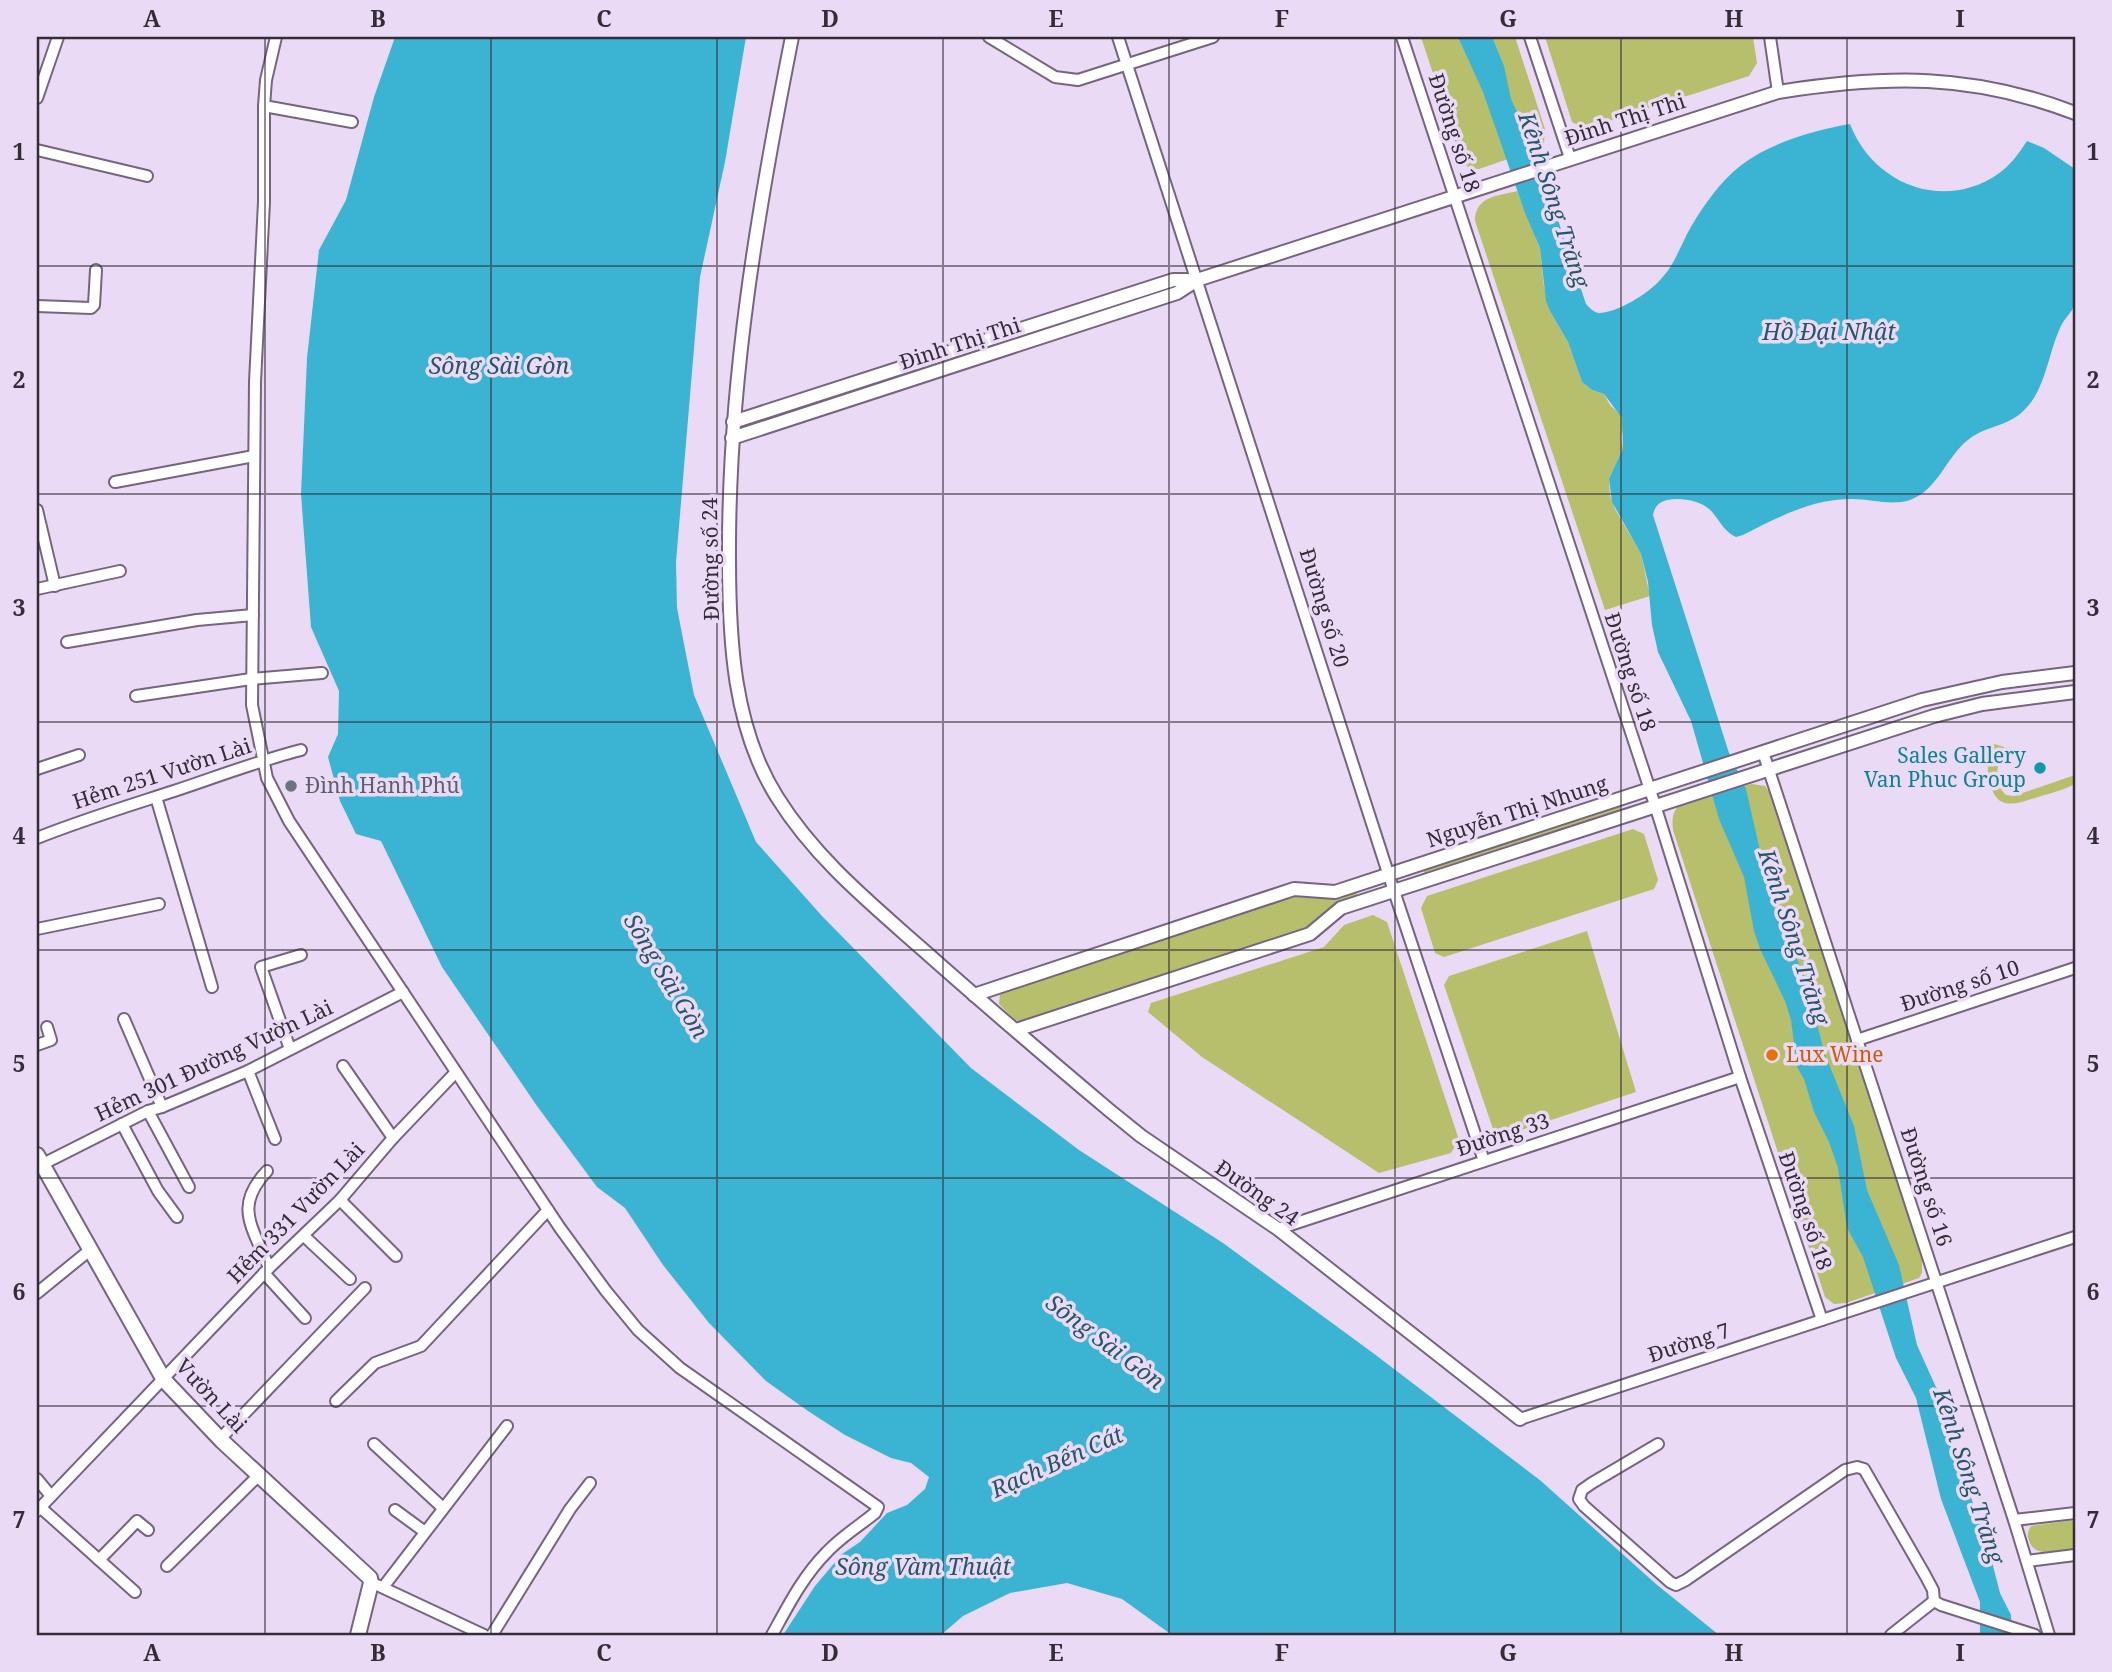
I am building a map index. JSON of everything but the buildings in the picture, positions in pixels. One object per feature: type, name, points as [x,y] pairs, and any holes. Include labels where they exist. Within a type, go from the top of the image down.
[{"type":"main road","name":"Vườn Lài","points":[[38,1162],[164,1380],[220,1439],[377,1585]]},
{"type":"main road","points":[[358,1635],[377,1585]]},
{"type":"street","points":[[37,98],[58,37]]},
{"type":"street","points":[[276,37],[266,80],[264,106],[264,202],[254,456],[251,679],[251,705],[267,778],[289,821],[455,1073],[606,1292],[638,1330],[680,1368],[875,1502],[878,1507],[875,1513],[828,1551],[813,1569],[793,1595],[772,1635]]},
{"type":"street","name":"Đường số 24","points":[[792,37],[754,252],[733,422],[729,503],[729,602],[737,684],[746,731],[757,759],[775,795],[797,827],[836,873],[974,995]]},
{"type":"street","points":[[989,37],[1043,71],[1066,80],[1079,80],[1213,37]]},
{"type":"street","name":"Đường số 20","points":[[1118,37],[1388,873],[1484,1161]]},
{"type":"street","name":"Đường số 18","points":[[1402,37],[1655,805],[1740,1077],[1822,1320]]},
{"type":"street","points":[[1530,37],[1570,158]]},
{"type":"street","points":[[1770,37],[1778,92]]},
{"type":"street","name":"Đinh Thị Thi","points":[[733,438],[1177,293],[1197,280],[1778,92],[1855,81],[1921,80],[2011,92],[2075,113]]},
{"type":"street","points":[[264,106],[352,122]]},
{"type":"street","points":[[37,150],[147,176]]},
{"type":"street","points":[[37,306],[91,308],[94,305],[96,270]]},
{"type":"street","name":"Đinh Thị Thi","points":[[733,422],[1173,280],[1197,280]]},
{"type":"street","points":[[116,482],[254,456]]},
{"type":"street","points":[[37,510],[55,586]]},
{"type":"street","points":[[37,589],[120,571]]},
{"type":"street","points":[[67,642],[197,620],[253,615]]},
{"type":"street","points":[[136,696],[251,679],[322,673]]},
{"type":"street","name":"Nguyễn Thị Nhung","points":[[974,995],[1294,889],[1335,892],[1909,704],[2002,682],[2075,673]]},
{"type":"street","name":"Nguyễn Thị Nhung","points":[[1016,1030],[1310,934],[1341,908],[1745,776],[1934,716],[1982,704],[2075,692]]},
{"type":"street","name":"Hẻm 251 Vườn Lài","points":[[37,838],[97,814],[156,797],[262,760],[301,750]]},
{"type":"street","name":"Đường số 16","points":[[1763,752],[2014,1520],[2049,1635]]},
{"type":"street","points":[[37,769],[79,755]]},
{"type":"street","points":[[156,797],[212,987]]},
{"type":"street","points":[[37,929],[159,904]]},
{"type":"street","points":[[290,1049],[261,967],[301,955]]},
{"type":"street","name":"Đường số 10","points":[[1857,1040],[2075,968]]},
{"type":"street","name":"Hẻm 301 Đường Vườn Lài","points":[[38,1162],[148,1111],[248,1071],[402,992]]},
{"type":"street","name":"Đường 24","points":[[974,995],[1141,1136],[1278,1229],[1520,1419]]},
{"type":"street","points":[[124,1019],[162,1107]]},
{"type":"street","points":[[37,1045],[51,1040],[47,1027]]},
{"type":"street","points":[[343,1066],[393,1138]]},
{"type":"street","points":[[248,1071],[275,1139]]},
{"type":"street","name":"Hẻm 331 Vườn Lài","points":[[39,1509],[266,1270],[340,1200],[393,1138],[455,1073]]},
{"type":"street","name":"Đường 33","points":[[1278,1229],[1740,1077]]},
{"type":"street","points":[[148,1111],[188,1187]]},
{"type":"street","points":[[122,1124],[159,1191],[177,1217]]},
{"type":"street","points":[[267,1171],[251,1191],[247,1207],[266,1270],[306,1318]]},
{"type":"street","points":[[340,1200],[396,1256]]},
{"type":"street","points":[[336,1401],[375,1363],[421,1346],[548,1210]]},
{"type":"street","points":[[304,1236],[350,1279]]},
{"type":"street","name":"Đường 7","points":[[1520,1419],[2075,1237]]},
{"type":"street","points":[[37,1293],[90,1250]]},
{"type":"street","points":[[220,1439],[365,1288]]},
{"type":"street","points":[[484,1635],[377,1585],[425,1532],[507,1426]]},
{"type":"street","points":[[374,1444],[443,1508]]},
{"type":"street","points":[[1658,1444],[1592,1483],[1582,1490],[1579,1499],[1670,1582],[1676,1585],[1686,1580],[1845,1470],[1857,1467],[1864,1469],[1925,1575],[1933,1590],[1934,1601]]},
{"type":"street","points":[[167,1566],[260,1474]]},
{"type":"street","points":[[37,1479],[51,1496]]},
{"type":"street","points":[[492,1635],[570,1509],[590,1483]]},
{"type":"street","points":[[39,1509],[135,1592]]},
{"type":"street","points":[[395,1510],[425,1532]]},
{"type":"street","points":[[2014,1520],[2075,1513]]},
{"type":"street","points":[[99,1560],[137,1521],[148,1530]]},
{"type":"street","points":[[2026,1560],[2075,1555]]},
{"type":"street","points":[[1934,1601],[2035,1635]]},
{"type":"street","points":[[1891,1635],[1934,1601]]},
{"type":"green space","points":[[1421,37],[1515,37],[1545,129],[1544,144],[1540,148],[1479,169],[1464,164]]},
{"type":"green space","points":[[1545,37],[1753,37],[1757,63],[1749,76],[1585,129],[1572,122]]},
{"type":"green space","points":[[1517,191],[1540,248],[1544,287],[1551,313],[1568,342],[1582,382],[1592,390],[1604,394],[1610,405],[1620,414],[1624,426],[1621,437],[1623,448],[1609,479],[1610,495],[1641,554],[1650,596],[1605,610],[1475,221],[1476,213],[1483,202]]},
{"type":"green space","points":[[1990,745],[2011,749],[2002,759],[1997,771],[1999,784],[2006,795],[2014,796],[2075,775],[2075,784],[2021,802],[2001,801],[1992,789],[1988,774],[1989,749]]},
{"type":"green space","points":[[1752,784],[1765,786],[1771,795],[1922,1257],[1922,1273],[1919,1278],[1846,1303],[1834,1304],[1825,1297],[1673,830],[1675,810],[1685,801]]},
{"type":"green space","points":[[1620,806],[1621,811],[1425,875],[1423,870]]},
{"type":"green space","points":[[1633,829],[1644,834],[1658,880],[1654,889],[1444,957],[1435,953],[1421,908],[1427,896]]},
{"type":"green space","points":[[1355,892],[1358,895],[1335,904],[1310,928],[1023,1022],[1015,1020],[999,1004],[1000,994],[1006,990],[1295,895],[1330,899]]},
{"type":"green space","points":[[1373,915],[1387,922],[1459,1140],[1451,1153],[1379,1173],[1202,1057],[1148,1012],[1151,1003],[1324,947],[1344,925]]},
{"type":"green space","points":[[1587,931],[1636,1092],[1506,1135],[1493,1129],[1444,985],[1449,976]]},
{"type":"green space","points":[[2075,1520],[2075,1549],[2038,1551],[2028,1539],[2031,1526]]},
{"type":"water","name":"Sông Sài Gòn","points":[[395,37],[746,37],[725,162],[700,277],[676,562],[677,608],[694,695],[756,842],[822,916],[971,1068],[1079,1150],[1223,1243],[1373,1353],[1541,1481],[1656,1584],[1719,1635],[1172,1635],[1122,1599],[1067,1583],[1010,1593],[963,1616],[941,1635],[783,1635],[815,1586],[842,1554],[860,1542],[887,1513],[907,1505],[925,1489],[929,1477],[911,1463],[891,1458],[845,1435],[808,1411],[766,1381],[709,1323],[663,1265],[625,1208],[597,1187],[537,1106],[442,967],[381,841],[356,834],[340,801],[328,757],[338,734],[339,691],[311,627],[301,494],[307,358],[319,250],[346,200],[374,97]]},
{"type":"water","name":"Hồ Đại Nhật","points":[[1458,37],[1492,37],[1504,66],[1511,99],[1535,151],[1586,304],[1599,313],[1615,310],[1632,301],[1665,275],[1702,210],[1732,173],[1757,155],[1803,135],[1850,124],[1861,145],[1875,162],[1892,176],[1912,186],[1933,191],[1955,191],[1977,185],[1998,174],[2014,159],[2027,141],[2044,148],[2075,169],[2075,302],[2057,335],[2036,395],[2020,414],[1968,440],[1928,489],[1903,502],[1852,499],[1823,502],[1796,510],[1736,537],[1726,530],[1709,509],[1692,501],[1664,501],[1656,507],[1653,515],[1729,753],[1746,789],[1772,903],[1807,982],[1824,1052],[1854,1126],[1867,1190],[1899,1265],[1917,1345],[1944,1405],[1961,1471],[1985,1535],[2000,1593],[2011,1615],[2012,1635],[1980,1635],[1980,1602],[1941,1499],[1916,1398],[1896,1358],[1863,1257],[1847,1228],[1838,1168],[1797,1067],[1791,1020],[1785,1001],[1760,949],[1744,877],[1719,819],[1691,721],[1658,652],[1652,625],[1648,582],[1641,554],[1612,502],[1609,479],[1623,448],[1622,418],[1604,394],[1592,390],[1582,382],[1568,342],[1551,313],[1546,301],[1540,248],[1483,92]]},
{"type":"place","name":"Sales Gallery Van Phuc Group","points":[[2040,768]]},
{"type":"place","name":"Đình Hanh Phú","points":[[291,786]]},
{"type":"place","name":"Lux Wine","points":[[1772,1055]]},
{"type":"water label","name":"Kênh Sông Trăng","points":[[1554,200]]},
{"type":"water label","name":"Kênh Sông Trăng","points":[[1794,937]]},
{"type":"water label","name":"Rạch Bến Cát","points":[[1057,1462]]},
{"type":"water label","name":"Kênh Sông Trăng","points":[[1969,1476]]},
{"type":"water label","name":"Sông Vàm Thuật","points":[[923,1567]]}]
